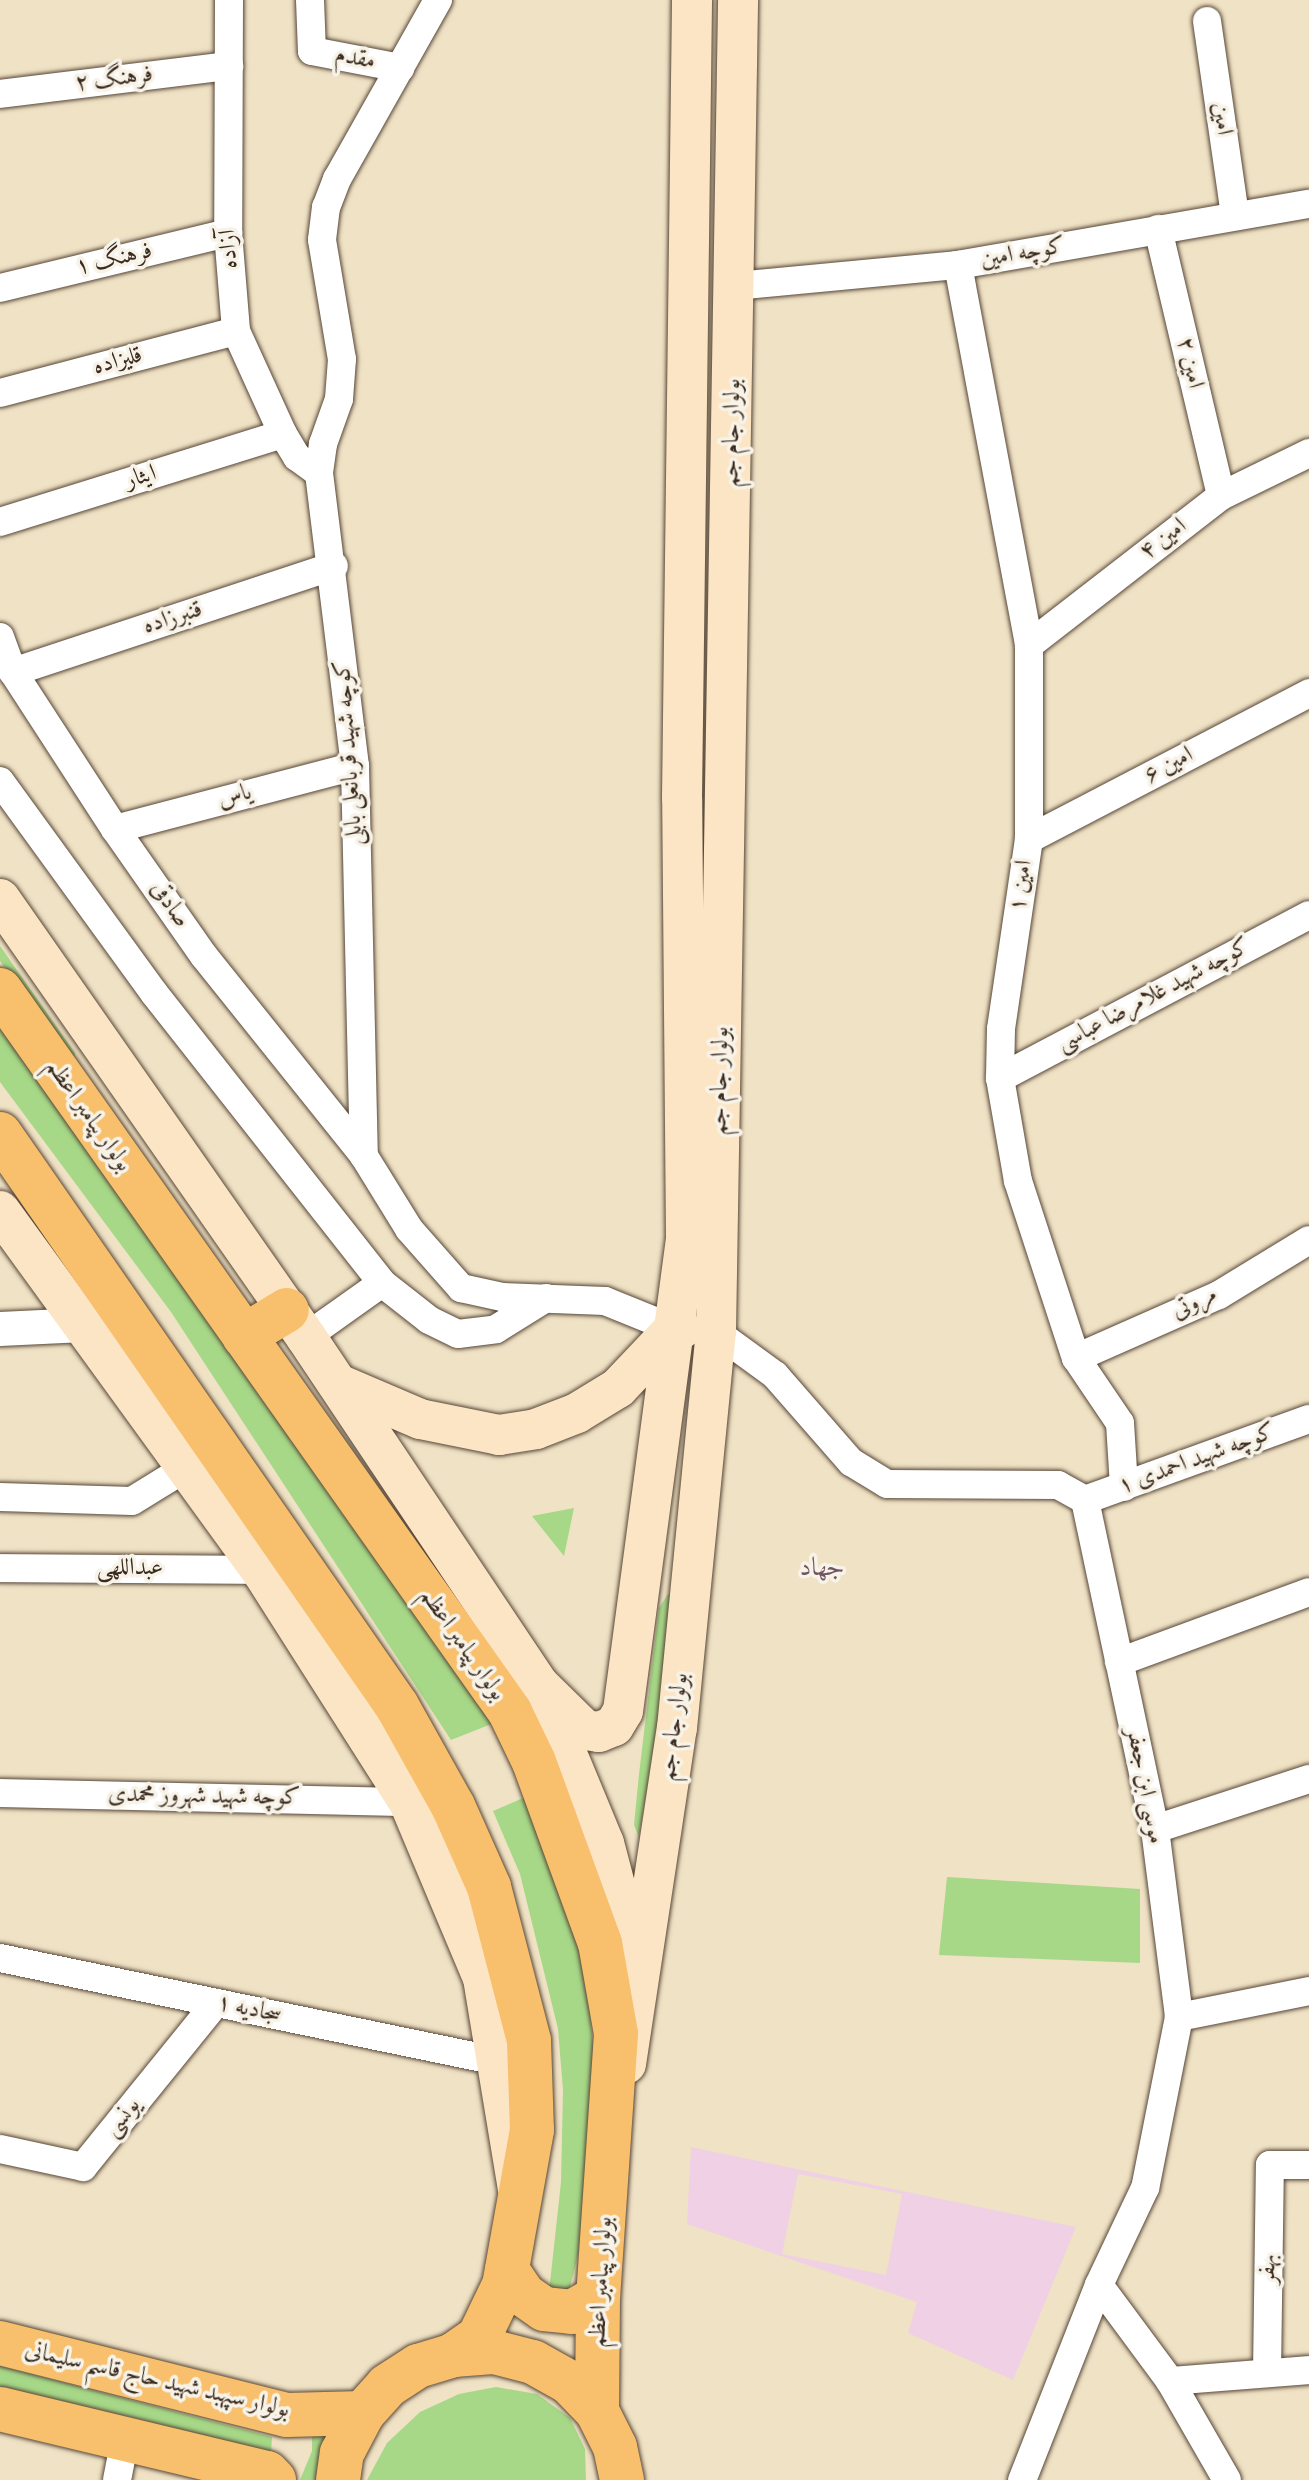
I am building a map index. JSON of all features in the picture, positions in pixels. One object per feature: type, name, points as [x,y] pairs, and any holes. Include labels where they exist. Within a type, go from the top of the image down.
[{"type":"main road","name":"بولوار جام جم","points":[[538,1684],[585,1730],[599,1732],[614,1726],[623,1711],[686,1239],[681,971],[692,0]]},
{"type":"main road","name":"بولوار جام جم","points":[[611,2155],[677,1728],[716,1332],[738,0]]},
{"type":"main road","points":[[682,798],[724,802]]},
{"type":"main road","name":"بولوار پیامبر اعظم","points":[[0,899],[297,1323],[538,1684],[604,1843],[639,1977]]},
{"type":"main road","points":[[681,971],[723,977]]},
{"type":"main road","name":"بولوار پیامبر اعظم","points":[[0,990],[510,1712],[534,1762],[570,1849],[611,1990],[616,2034],[611,2155],[598,2297],[597,2411]]},
{"type":"main road","points":[[0,1134],[397,1706],[453,1806],[489,1887],[529,2041],[532,2130],[507,2270],[479,2337],[453,2355]]},
{"type":"main road","points":[[0,1211],[184,1469],[261,1570],[409,1802],[483,1978],[520,2199]]},
{"type":"main road","points":[[244,1336],[297,1323]]},
{"type":"main road","points":[[338,1384],[454,1428],[499,1435],[536,1429],[618,1388],[674,1329],[716,1332]]},
{"type":"main road","points":[[643,1562],[693,1568]]},
{"type":"main road","points":[[507,2270],[524,2295],[544,2309],[572,2312],[598,2297]]},
{"type":"main road","name":"بولوار سپهبد شهید حاج قاسم سلیمانی","points":[[0,2343],[287,2415],[363,2413]]},
{"type":"main road","points":[[338,2480],[342,2453],[363,2413],[387,2386],[418,2366],[453,2355],[494,2352],[533,2362],[569,2382],[597,2411],[615,2447],[622,2480]]},
{"type":"main road","points":[[0,2409],[121,2460],[271,2476],[291,2451],[295,2435],[287,2415]]},
{"type":"street","name":"آزاده","points":[[229,0],[228,233],[236,331],[283,434],[297,457],[319,473]]},
{"type":"street","name":"مقدم","points":[[310,0],[312,51],[400,68]]},
{"type":"street","name":"کوچه شهید قربانعلی بابلی","points":[[364,1156],[355,766],[334,566],[319,473],[339,399],[342,359],[322,240],[326,207],[438,0]]},
{"type":"street","name":"امین","points":[[1207,21],[1235,216]]},
{"type":"street","name":"فرهنگ ۲","points":[[0,94],[229,66]]},
{"type":"street","name":"کوچه امین","points":[[735,286],[958,265],[1309,204]]},
{"type":"street","name":"امین ۲","points":[[1158,229],[1221,496]]},
{"type":"street","name":"فرهنگ ۱","points":[[0,288],[228,233]]},
{"type":"street","name":"امین ۱","points":[[958,265],[1029,645],[1029,839],[1001,1029],[1000,1078],[1018,1181],[1076,1358],[1120,1423],[1124,1487]]},
{"type":"street","name":"قلیزاده","points":[[0,393],[236,331]]},
{"type":"street","name":"ایثار","points":[[0,522],[283,434]]},
{"type":"street","name":"امین ۴","points":[[1029,645],[1221,496],[1309,453]]},
{"type":"street","name":"قنبرزاده","points":[[13,672],[334,566]]},
{"type":"street","name":"صادقی","points":[[0,637],[13,672],[115,829],[204,956],[364,1156]]},
{"type":"street","name":"امین ۶","points":[[1029,839],[1309,693]]},
{"type":"street","name":"یاس","points":[[115,829],[355,766]]},
{"type":"street","points":[[0,781],[154,993],[382,1283],[429,1320],[458,1334],[496,1329],[546,1298]]},
{"type":"street","name":"کوچه شهید غلامرضا عباسی","points":[[1000,1078],[1309,915]]},
{"type":"street","points":[[364,1156],[409,1229],[461,1288],[605,1301],[674,1329]]},
{"type":"street","name":"مروتی","points":[[1076,1358],[1219,1295],[1309,1240]]},
{"type":"street","points":[[297,1323],[382,1283]]},
{"type":"street","points":[[0,1329],[84,1325]]},
{"type":"street","points":[[716,1332],[775,1375],[851,1462],[887,1484],[1058,1485],[1085,1500]]},
{"type":"street","name":"کوچه شهید احمدی ۱","points":[[1085,1500],[1309,1419]]},
{"type":"street","points":[[0,1497],[132,1501],[184,1469]]},
{"type":"street","name":"موسی ابن جعفر","points":[[1022,2480],[1099,2285],[1145,2188],[1179,2017],[1155,1829],[1085,1500]]},
{"type":"street","name":"عبداللهی","points":[[0,1568],[261,1570]]},
{"type":"street","points":[[1119,1662],[1309,1592]]},
{"type":"street","points":[[1155,1829],[1309,1779]]},
{"type":"street","name":"کوچه شهید شهروز محمدی","points":[[0,1793],[409,1802]]},
{"type":"street","name":"سجادیه ۱","points":[[0,1958],[497,2061]]},
{"type":"street","points":[[1179,2017],[1309,1991]]},
{"type":"street","name":"یونسی","points":[[0,2149],[83,2167],[216,2003]]},
{"type":"street","name":"بهفر","points":[[1267,2373],[1270,2165],[1309,2165]]},
{"type":"street","points":[[1099,2285],[1170,2381],[1227,2480]]},
{"type":"street","points":[[1170,2381],[1309,2370]]},
{"type":"shaded area","points":[[691,2147],[1076,2227],[1013,2380],[908,2333],[917,2302],[687,2224]],"holes":[[[798,2174],[902,2194],[886,2275],[782,2254]]]},
{"type":"green space","points":[[0,946],[75,1053],[74,1059],[69,1059],[0,961]]},
{"type":"green space","points":[[0,1022],[494,1723],[451,1740],[171,1312],[0,1082]]},
{"type":"green space","points":[[574,1508],[564,1556],[532,1516]]},
{"type":"green space","points":[[668,1594],[679,1600],[639,1837],[634,1825],[639,1774],[659,1608]]},
{"type":"green space","points":[[528,1796],[576,1938],[588,1992],[597,2089],[586,2224],[568,2295],[549,2292],[561,2182],[563,2090],[558,2029],[520,1874],[493,1811]]},
{"type":"green space","points":[[947,1877],[1140,1889],[1140,1963],[939,1955]]},
{"type":"green space","points":[[0,2366],[272,2437],[271,2454],[0,2388]]},
{"type":"green space","points":[[496,2387],[537,2394],[570,2418],[585,2449],[586,2480],[367,2480],[387,2443],[420,2412],[459,2394]]},
{"type":"green space","points":[[312,2429],[333,2432],[320,2480],[300,2480],[312,2451]]},
{"type":"district","name":"جهاد","points":[[822,1569]]}]
